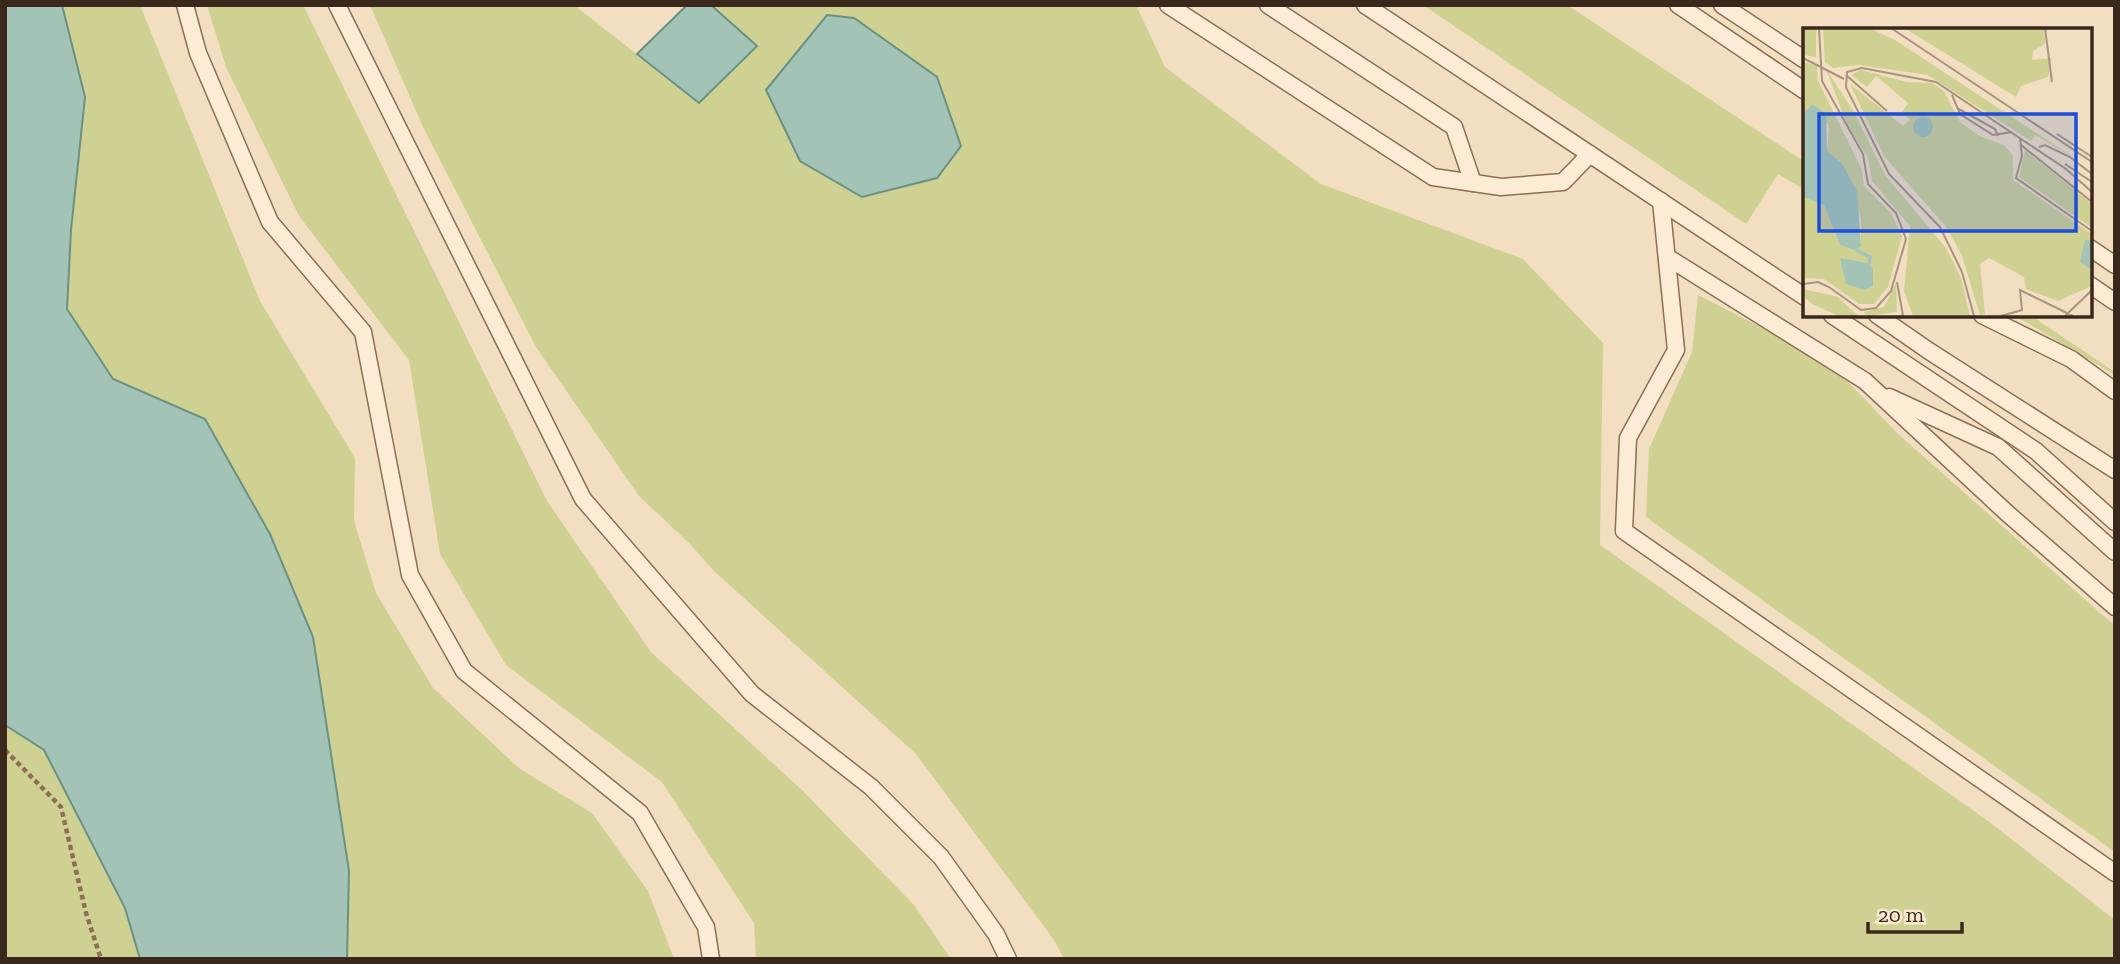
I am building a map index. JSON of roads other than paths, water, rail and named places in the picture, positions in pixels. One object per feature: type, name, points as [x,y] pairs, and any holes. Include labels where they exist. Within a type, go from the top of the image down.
[{"type":"lane","points":[[185,5],[198,53],[270,222],[363,332],[410,575],[464,671],[640,813],[706,927],[711,959]]},
{"type":"lane","points":[[337,5],[583,499],[752,694],[871,787],[941,857],[996,934],[1009,959]]},
{"type":"lane","points":[[1168,5],[1433,177],[1501,187],[1563,182],[1590,154]]},
{"type":"lane","points":[[1269,5],[1454,127],[1473,183]]},
{"type":"lane","points":[[1365,5],[1803,294]]},
{"type":"lane","points":[[1678,5],[1803,91]]},
{"type":"lane","points":[[1722,5],[1803,59]]},
{"type":"lane","points":[[1661,201],[1676,350],[1628,438],[1624,531],[2115,873]]},
{"type":"lane","points":[[2092,249],[2115,265]]},
{"type":"lane","points":[[1667,257],[1865,381],[2007,513],[2115,607]]},
{"type":"lane","points":[[2092,286],[2115,302]]},
{"type":"lane","points":[[1835,317],[2036,452],[2115,522]]},
{"type":"lane","points":[[1880,317],[2115,470]]},
{"type":"lane","points":[[1986,317],[2071,359],[2115,391]]},
{"type":"lane","points":[[1877,392],[1998,447],[2115,552]]}]
